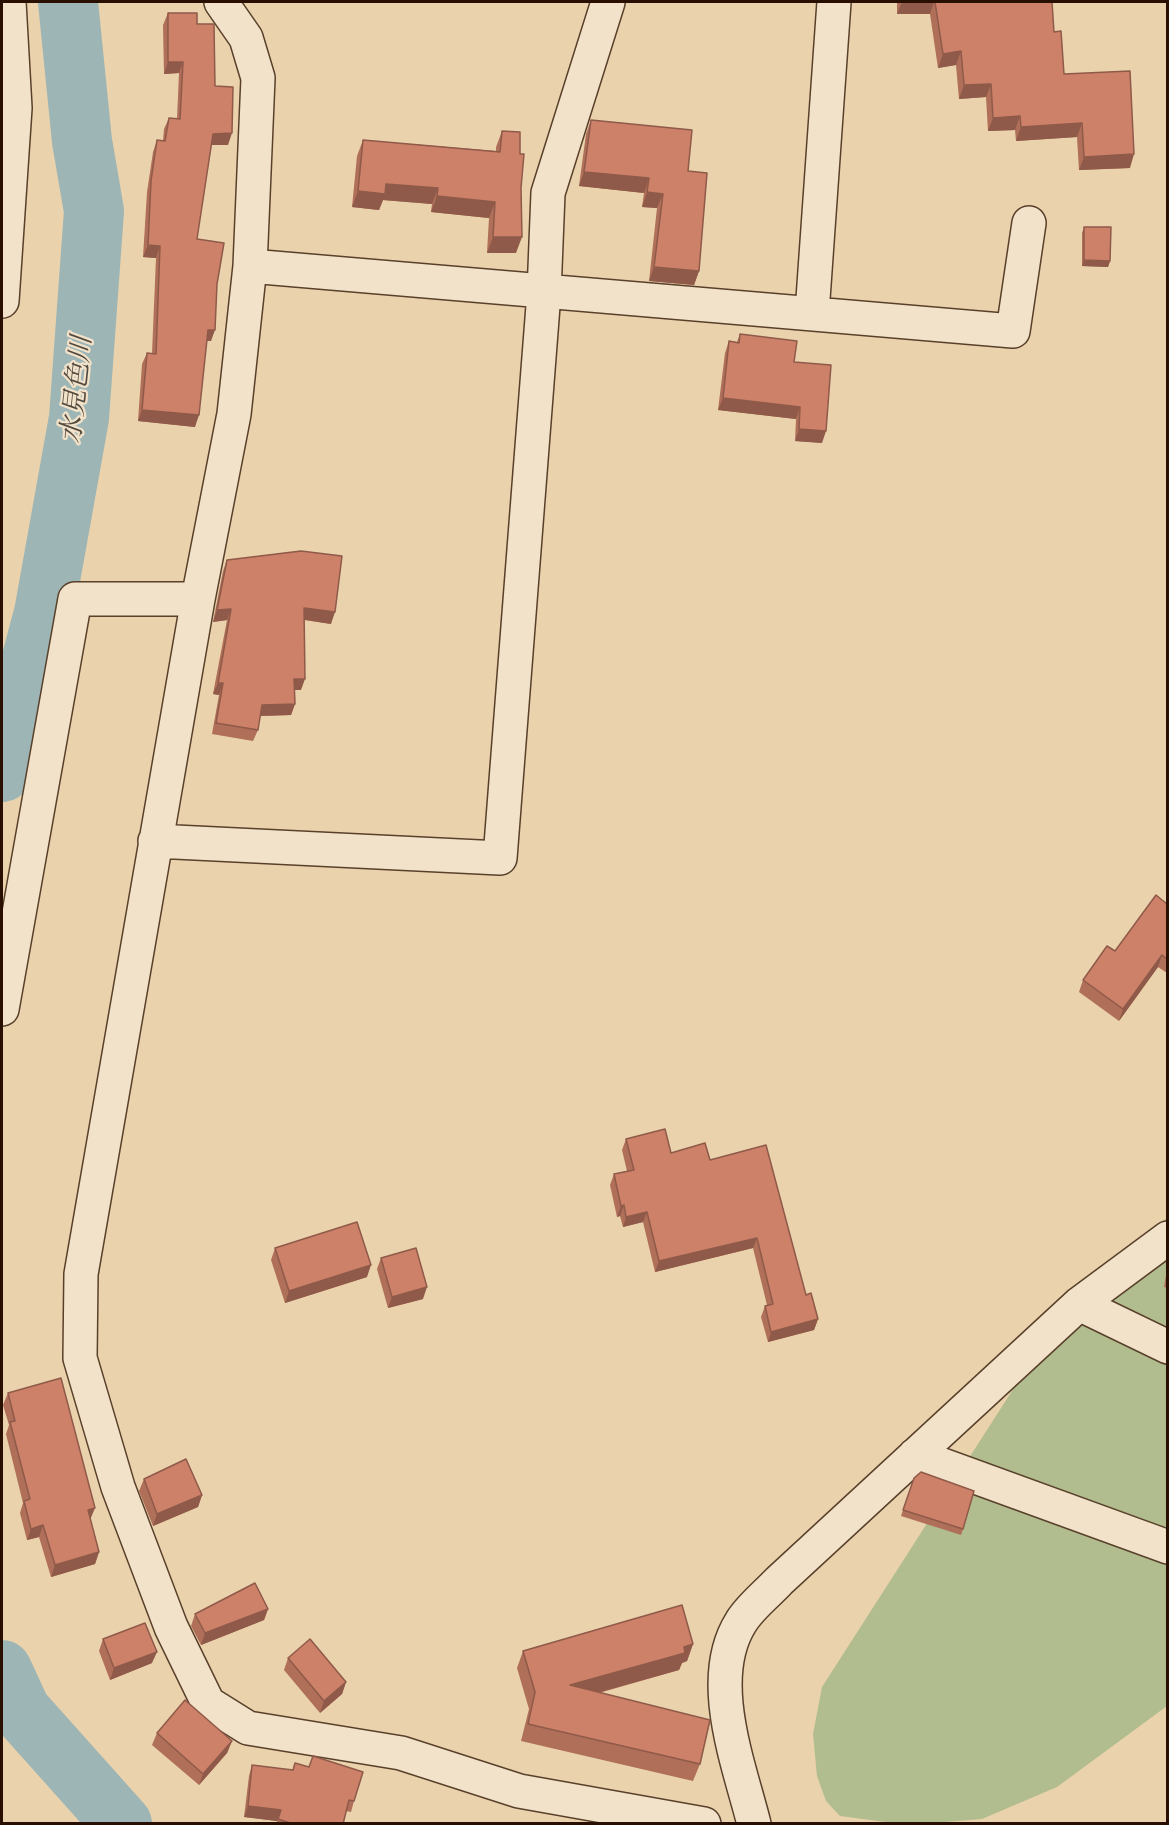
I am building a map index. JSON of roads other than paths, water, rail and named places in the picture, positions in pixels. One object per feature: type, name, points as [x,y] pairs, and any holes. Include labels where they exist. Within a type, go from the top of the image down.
[{"type":"street","points":[[2,301],[15,108],[9,2]]},
{"type":"street","points":[[221,2],[246,38],[258,78],[250,266],[234,414],[198,599],[81,1274],[80,1358],[118,1487],[171,1627],[208,1703],[248,1728],[401,1753],[519,1791],[704,1824]]},
{"type":"street","points":[[155,841],[500,858],[544,293],[548,193],[608,2]]},
{"type":"street","points":[[812,312],[834,2]]},
{"type":"street","points":[[250,266],[544,293],[812,312],[1013,331],[1029,223]]},
{"type":"street","points":[[2,1009],[75,599],[198,599]]},
{"type":"street","points":[[754,1824],[728,1722],[724,1667],[741,1622],[779,1581],[1079,1304],[1167,1238]]},
{"type":"street","points":[[1079,1304],[1167,1347]]},
{"type":"street","points":[[915,1455],[1167,1547]]},
{"type":"waterway","name":"水見色川","points":[[2,772],[44,613],[79,418],[94,211],[82,141],[68,2]]},
{"type":"waterway","name":"水見色川","points":[[2,1670],[21,1711],[122,1824]]}]
